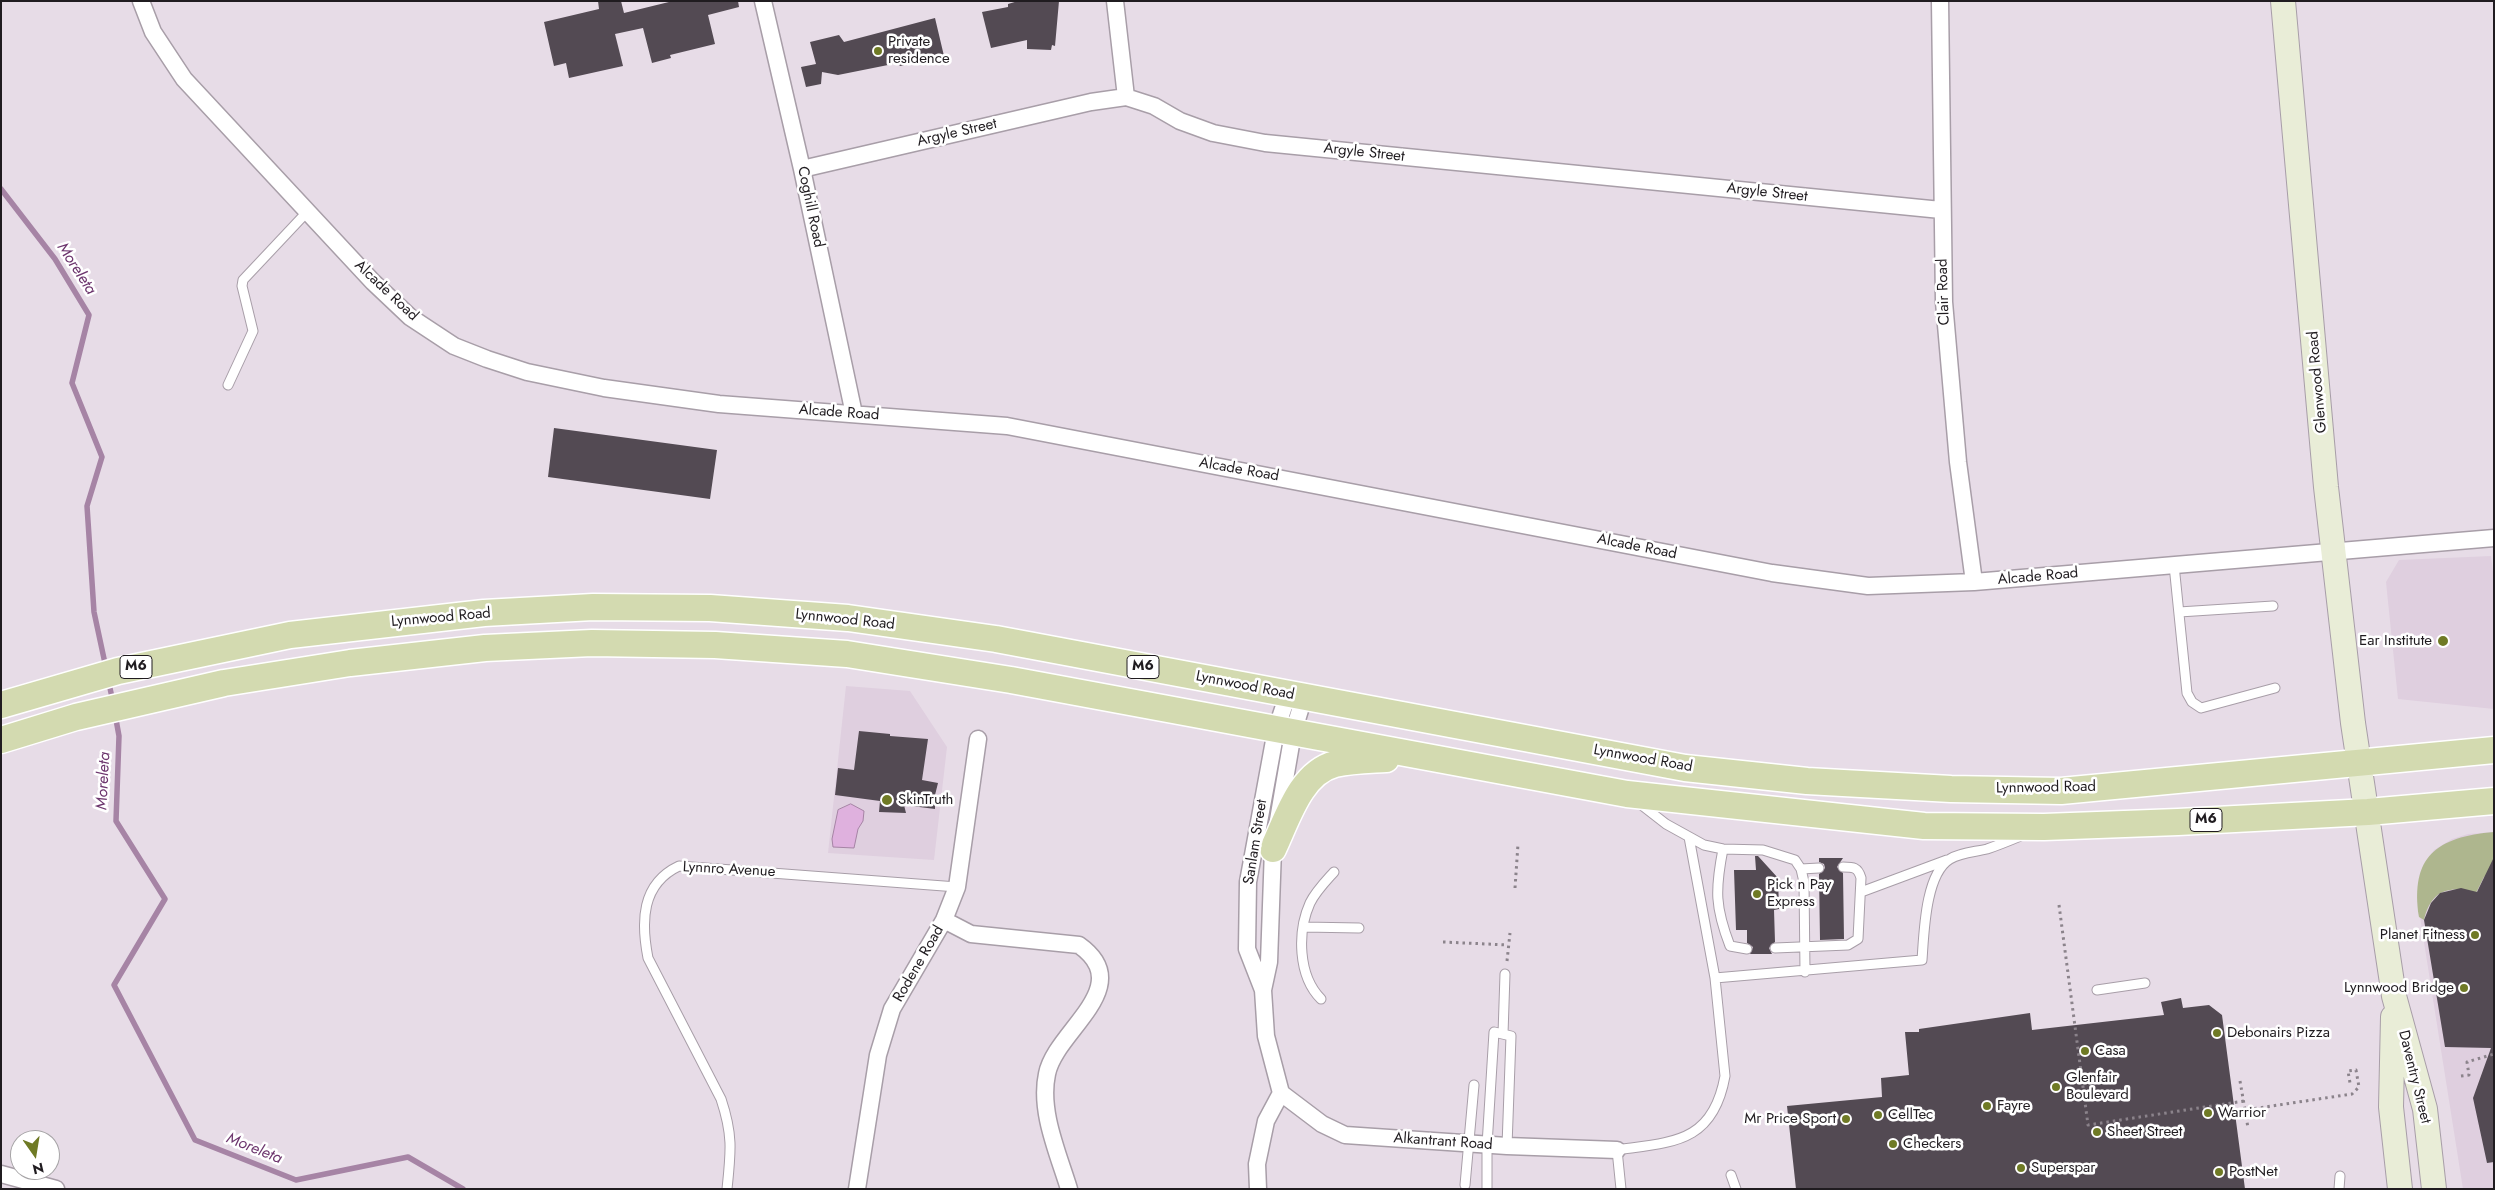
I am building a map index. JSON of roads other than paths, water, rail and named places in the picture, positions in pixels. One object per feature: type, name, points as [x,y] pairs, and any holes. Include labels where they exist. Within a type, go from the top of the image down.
[{"type":"main road","name":"Lynnwood Road","points":[[1,705],[118,671],[223,648],[318,632],[484,613],[593,607],[710,608],[848,618],[986,638],[1685,768],[1807,781],[1951,789],[2061,791],[2360,761],[2494,750]]},
{"type":"main road","name":"M6","points":[[1,740],[76,717],[224,683],[350,663],[485,648],[592,642],[715,645],[847,654],[1011,680],[1627,794],[1924,826],[2044,827],[2368,812],[2494,801]]},
{"type":"main road","points":[[1272,849],[1299,794],[1319,773],[1334,765],[1363,760],[1426,758]]},
{"type":"main road","points":[[2360,761],[2382,771],[2494,765]]},
{"type":"street","name":"Alcade Road","points":[[142,1],[153,32],[184,79],[373,282],[410,317],[454,346],[527,372],[604,388],[719,404],[1007,426],[1772,573],[1868,586],[1974,582],[2494,538]]},
{"type":"street","name":"Coghill Road","points":[[763,1],[802,169],[854,414]]},
{"type":"street","points":[[1115,1],[1126,97]]},
{"type":"street","name":"Clair Road","points":[[1940,1],[1941,210],[1944,302],[1949,375],[1974,582]]},
{"type":"street","name":"Glenwood Road","points":[[2283,1],[2326,487],[2353,723],[2368,812]]},
{"type":"street","name":"Argyle Street","points":[[802,169],[1091,102],[1126,97],[1154,106],[1180,121],[1213,133],[1265,143],[1941,210]]},
{"type":"street","name":"Sanlam Street","points":[[1263,990],[1247,949],[1248,882],[1285,731],[1296,696]]},
{"type":"street","name":"Sanlam Street","points":[[1281,1093],[1266,1036],[1263,990],[1269,962],[1272,849],[1285,731]]},
{"type":"street","name":"Rodene Road","points":[[857,1189],[878,1055],[892,1009],[944,920],[957,886],[978,739]]},
{"type":"street","name":"Daventry Street","points":[[2368,812],[2394,996],[2425,1109],[2434,1189]]},
{"type":"street","points":[[944,920],[971,934],[1079,946],[1088,952],[1095,961],[1100,975],[1093,1004],[1055,1052],[1047,1072],[1045,1086],[1047,1111],[1069,1189]]},
{"type":"street","name":"Daventry Street","points":[[2394,996],[2391,1107],[2400,1189]]},
{"type":"street","points":[[1258,1189],[1257,1164],[1266,1121],[1281,1093]]},
{"type":"street","name":"Alkantrant Road","points":[[1281,1093],[1322,1124],[1345,1135],[1468,1144],[1617,1150]]},
{"type":"street","points":[[1,1174],[56,1189]]},
{"type":"lane","points":[[228,385],[253,331],[242,286],[243,280],[307,212]]},
{"type":"lane","points":[[2174,565],[2187,693],[2192,702],[2201,708],[2275,688]]},
{"type":"lane","points":[[2179,612],[2273,606]]},
{"type":"lane","points":[[1627,794],[1666,824],[1704,845],[1723,850],[1763,850],[1795,860],[1802,869],[1804,882],[1805,972]]},
{"type":"lane","points":[[1861,892],[1950,859],[1998,845],[2044,827]]},
{"type":"lane","points":[[1622,1189],[1617,1150],[1679,1140],[1701,1128],[1710,1117],[1722,1092],[1725,1076],[1715,978],[1689,837]]},
{"type":"lane","points":[[1723,850],[1716,885],[1720,921],[1730,946],[1747,949]]},
{"type":"lane","points":[[1715,978],[1805,972],[1922,960],[1932,886],[1939,870],[1950,859]]},
{"type":"lane","name":"Lynnro Avenue","points":[[727,1189],[732,1144],[721,1098],[648,958],[643,933],[646,904],[658,879],[666,872],[679,866],[957,886]]},
{"type":"lane","points":[[1775,948],[1848,945],[1858,939],[1861,892],[1859,872],[1854,867],[1843,867]]},
{"type":"lane","points":[[1802,869],[1819,868]]},
{"type":"lane","points":[[1321,999],[1311,989],[1305,973],[1302,954],[1304,927],[1310,904],[1317,890],[1334,872]]},
{"type":"lane","points":[[1304,927],[1359,928]]},
{"type":"lane","points":[[1506,974],[1503,1034],[1509,1087],[1507,1146]]},
{"type":"lane","points":[[2097,990],[2145,983]]},
{"type":"lane","points":[[1487,1189],[1487,1145],[1491,1086],[1503,1034]]},
{"type":"lane","points":[[1465,1185],[1474,1085]]},
{"type":"lane","points":[[1491,1086],[1509,1087]]},
{"type":"lane","points":[[1731,1174],[1736,1189]]},
{"type":"lane","points":[[2339,1189],[2340,1176]]},
{"type":"waterway","name":"Moreleta","points":[[1,189],[55,259],[89,315],[72,383],[102,457],[87,506],[94,612],[106,668]]},
{"type":"waterway","name":"Moreleta","points":[[108,679],[113,702]]},
{"type":"waterway","name":"Moreleta","points":[[115,714],[119,736],[116,821],[165,899],[114,985],[195,1140],[296,1180],[408,1157],[463,1189]]},
{"type":"place","name":"Private residence","points":[[878,51]]},
{"type":"place","name":"Ear Institute","points":[[2443,641]]},
{"type":"place","name":"SkinTruth","points":[[887,800]]},
{"type":"place","name":"Pick n Pay Express","points":[[1757,894]]},
{"type":"place","name":"Planet Fitness","points":[[2475,935]]},
{"type":"place","name":"Lynnwood Bridge","points":[[2464,988]]},
{"type":"place","name":"Debonairs Pizza","points":[[2217,1033]]},
{"type":"place","name":"Casa","points":[[2085,1051]]},
{"type":"place","name":"Glenfair Boulevard","points":[[2056,1087]]},
{"type":"place","name":"Fayre","points":[[1987,1106]]},
{"type":"place","name":"Warrior","points":[[2208,1113]]},
{"type":"place","name":"CellTec","points":[[1878,1115]]},
{"type":"place","name":"Mr Price Sport","points":[[1846,1119]]},
{"type":"place","name":"Sheet Street","points":[[2097,1132]]},
{"type":"place","name":"Checkers","points":[[1893,1144]]},
{"type":"place","name":"Superspar","points":[[2021,1168]]},
{"type":"place","name":"PostNet","points":[[2219,1172]]}]
